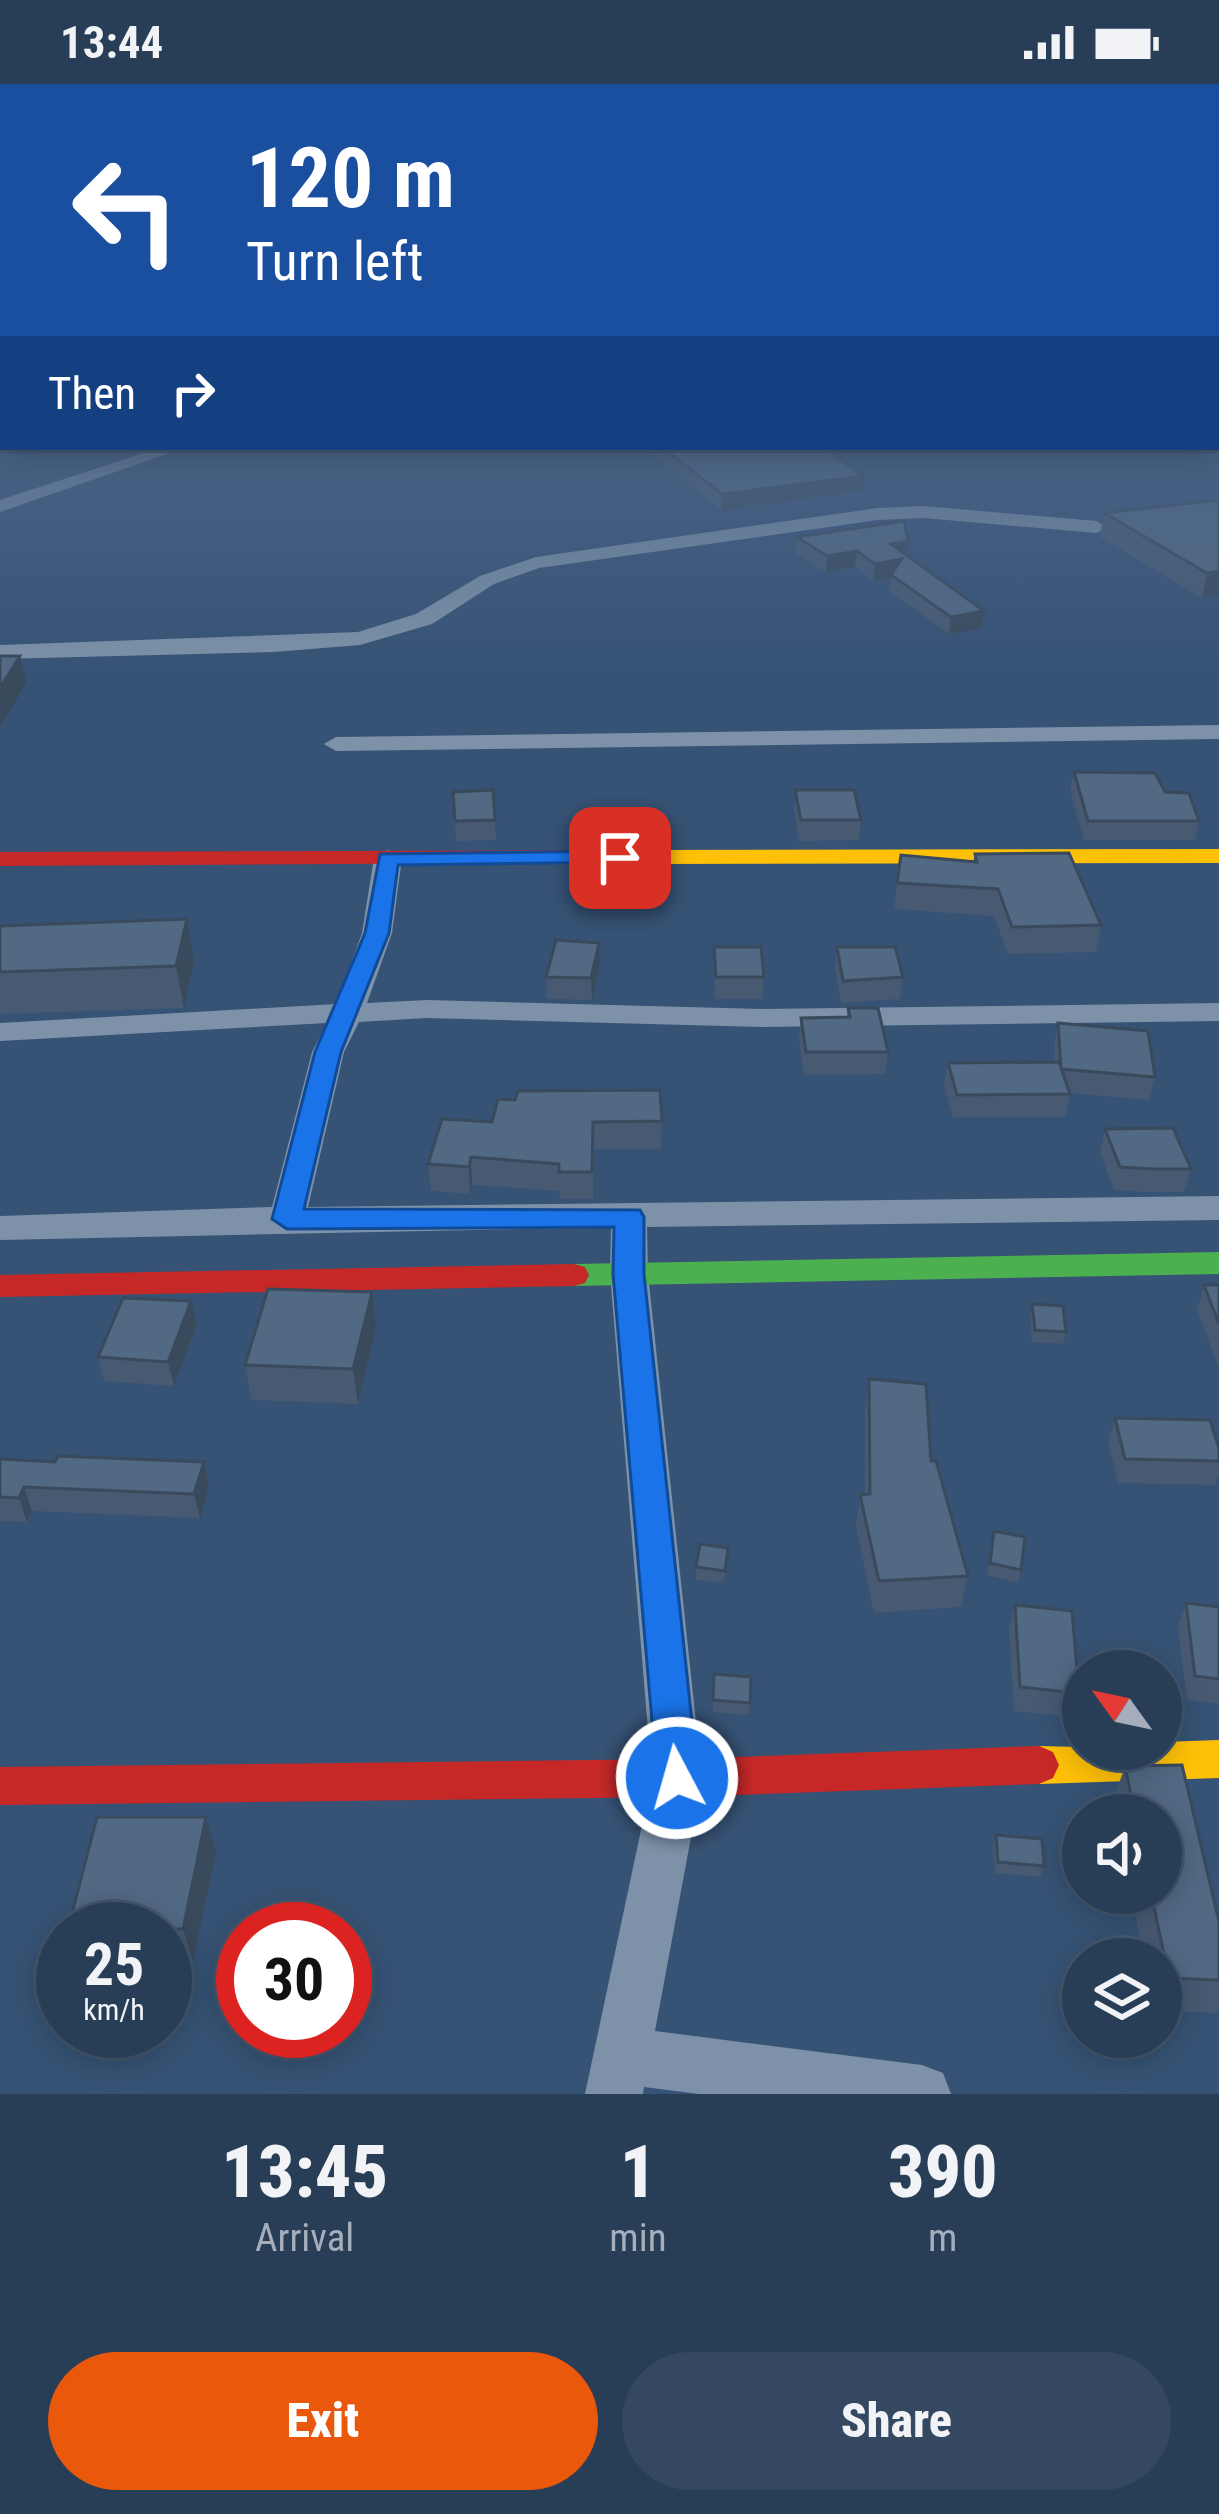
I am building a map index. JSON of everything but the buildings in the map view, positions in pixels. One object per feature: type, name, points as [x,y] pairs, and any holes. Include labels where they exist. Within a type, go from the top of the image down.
[{"type":"street","points":[[0,506],[67,484]]},
{"type":"street","points":[[0,652],[274,646],[360,638],[409,626],[487,580],[536,563],[878,514],[923,512],[1097,527]]},
{"type":"street","points":[[336,744],[1219,731]]},
{"type":"street","points":[[0,860],[1219,856]]},
{"type":"street","points":[[287,1219],[328,1052],[377,933],[388,858]]},
{"type":"street","points":[[0,1032],[427,1009],[762,1018],[1219,1012]]},
{"type":"street","points":[[0,1228],[287,1219],[1219,1208]]},
{"type":"street","points":[[629,1217],[629,1274],[677,1778],[617,2074],[922,2094]]},
{"type":"street","points":[[0,1286],[1219,1263]]},
{"type":"street","points":[[0,1786],[677,1778],[1219,1759]]},
{"type":"traffic: fast","points":[[574,1275],[1219,1263]]},
{"type":"traffic: slow","points":[[658,857],[1219,856]]},
{"type":"traffic: slow","points":[[1039,1765],[1219,1759]]},
{"type":"traffic: jam","points":[[0,859],[658,857]]},
{"type":"traffic: jam","points":[[0,1286],[574,1275]]},
{"type":"traffic: jam","points":[[0,1786],[677,1778],[1039,1765]]},
{"type":"route","points":[[620,858],[388,858],[377,933],[328,1052],[287,1219],[629,1217],[629,1274],[677,1778]]}]
